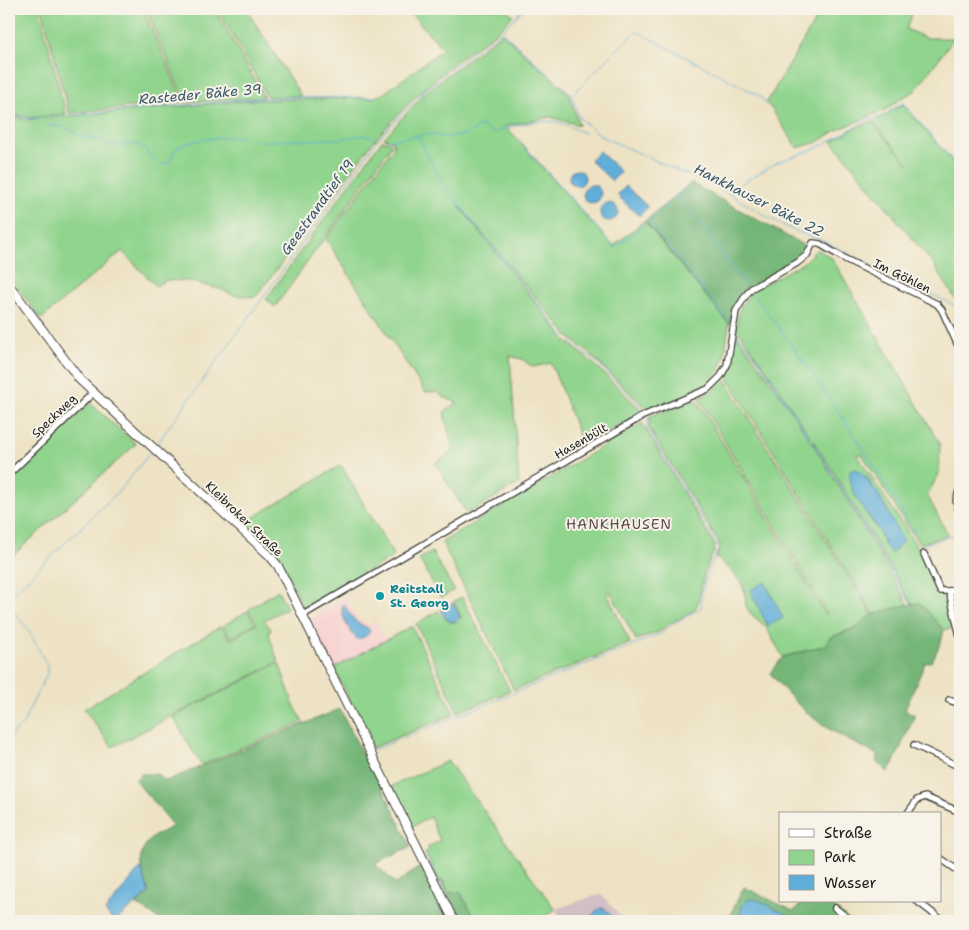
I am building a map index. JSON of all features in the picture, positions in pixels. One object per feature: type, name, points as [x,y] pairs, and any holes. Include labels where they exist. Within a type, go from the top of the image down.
[{"type":"street","name":"Im Göhlen","points":[[813,243],[820,244],[845,259],[937,304],[942,310],[960,350]]},
{"type":"street","name":"Hasenbült","points":[[302,615],[643,416],[708,389],[721,376],[727,365],[736,311],[746,295],[752,288],[797,263],[807,255],[813,243]]},
{"type":"street","name":"Kleibroker Straße","points":[[9,285],[69,366],[93,394],[269,555],[284,577],[454,921]]},
{"type":"street","name":"Speckweg","points":[[9,474],[93,394]]},
{"type":"street","points":[[960,488],[956,501],[960,515]]},
{"type":"street","points":[[924,554],[940,591],[960,589]]},
{"type":"street","points":[[949,591],[960,636]]},
{"type":"street","points":[[949,700],[960,704]]},
{"type":"street","points":[[914,745],[960,767]]},
{"type":"street","points":[[909,812],[917,800],[925,797],[960,812]]},
{"type":"street","points":[[942,859],[960,872]]},
{"type":"street","points":[[918,902],[943,921]]},
{"type":"street","points":[[835,908],[851,921]]},
{"type":"shaded area","points":[[356,589],[386,640],[334,668],[309,620]],"holes":[[[356,591],[374,621],[368,625],[363,620],[359,622],[345,598]],[[341,608],[347,611],[358,623],[365,625],[357,639],[344,618]]]},
{"type":"shaded area","points":[[601,894],[624,921],[564,921],[555,909]]},
{"type":"green space","points":[[9,9],[39,9],[66,114],[28,118],[9,113]]},
{"type":"green space","points":[[42,9],[143,9],[183,102],[69,113]]},
{"type":"green space","points":[[146,9],[215,9],[264,97],[259,97],[259,100],[372,98],[383,94],[443,49],[407,9],[506,9],[513,15],[499,30],[456,61],[415,97],[393,120],[372,143],[255,297],[233,295],[220,289],[187,281],[166,280],[156,286],[122,251],[41,319],[9,276],[9,115],[28,121],[31,119],[256,100],[256,98],[185,102]]},
{"type":"green space","points":[[218,9],[246,9],[301,96],[268,97],[266,95]]},
{"type":"green space","points":[[822,9],[914,9],[906,29],[926,38],[954,38],[915,91],[885,110],[837,130],[818,142],[797,148],[767,102]]},
{"type":"green space","points":[[502,33],[569,94],[579,125],[550,117],[505,126],[613,246],[644,221],[729,324],[726,348],[719,372],[692,393],[648,410],[587,351],[569,337],[459,206],[566,341],[595,365],[644,413],[583,446],[551,363],[533,367],[522,359],[510,356],[519,483],[467,514],[435,463],[453,452],[444,412],[457,403],[437,392],[425,392],[326,239],[394,147],[393,141],[384,138],[427,91]]},
{"type":"green space","points":[[903,104],[960,170],[960,306],[934,265],[832,141],[851,130],[871,122],[909,164],[873,122]]},
{"type":"green space","points":[[382,140],[391,143],[391,146],[275,307],[266,299]]},
{"type":"green space","points":[[691,183],[803,245],[804,252],[792,263],[744,290],[737,302],[729,324],[645,221]]},
{"type":"green space","points":[[817,249],[832,258],[940,444],[939,474],[927,495],[948,535],[919,544],[861,453],[857,455],[918,548],[940,595],[947,597],[956,627],[944,630],[920,604],[912,604],[833,471],[761,362],[736,328],[740,308],[753,290],[803,263]],"holes":[[[866,476],[889,512],[884,545],[880,532],[865,512],[852,489]]]},
{"type":"green space","points":[[735,333],[805,431],[908,604],[874,615],[726,375],[730,366]]},
{"type":"green space","points":[[724,378],[873,616],[866,619],[859,626],[829,638],[826,645],[783,657],[765,626],[750,613],[746,606],[745,593],[741,582],[728,567],[716,558],[720,547],[719,543],[649,428],[650,416],[695,399],[825,614],[827,614],[699,398],[714,390]]},
{"type":"green space","points":[[90,403],[136,444],[9,559],[9,482]]},
{"type":"green space","points":[[642,423],[715,546],[705,571],[697,606],[693,611],[669,624],[661,631],[636,640],[610,591],[607,593],[630,643],[514,690],[442,542]]},
{"type":"green space","points":[[341,465],[394,556],[304,609],[282,562],[244,523]]},
{"type":"green space","points":[[432,552],[454,590],[441,598],[419,559]]},
{"type":"green space","points":[[278,590],[287,608],[264,620],[271,629],[269,634],[278,662],[112,747],[84,709],[221,626],[231,640],[257,623],[248,610]]},
{"type":"green space","points":[[462,597],[510,691],[458,712],[416,624],[438,611],[449,621],[455,622],[461,617],[454,601]]},
{"type":"green space","points":[[920,603],[944,630],[941,642],[932,661],[925,663],[905,710],[915,715],[888,772],[876,762],[878,755],[842,737],[818,721],[794,700],[770,673],[783,657],[826,645],[829,638],[856,628],[867,618],[879,613],[901,606]]},
{"type":"green space","points":[[247,611],[255,623],[231,638],[223,626]]},
{"type":"green space","points":[[412,626],[454,714],[372,748],[334,668]]},
{"type":"green space","points":[[279,663],[293,703],[303,722],[201,765],[173,717]]},
{"type":"green space","points":[[340,709],[363,755],[371,764],[411,847],[375,864],[396,884],[421,866],[448,921],[443,919],[441,921],[162,921],[136,904],[149,893],[142,864],[143,850],[152,838],[173,826],[135,780],[141,774],[157,774],[166,781]]},
{"type":"green space","points":[[448,761],[555,909],[540,921],[495,921],[493,918],[477,921],[460,893],[449,893],[443,880],[440,881],[425,853],[429,851],[428,847],[440,841],[430,817],[412,827],[392,786]]},
{"type":"green space","points":[[443,880],[449,893],[460,892],[477,921],[460,921],[440,881]]},
{"type":"green space","points":[[744,887],[793,911],[805,902],[830,902],[850,921],[800,921],[743,904],[738,921],[727,921]]},
{"type":"water","points":[[599,151],[621,172],[612,181],[590,160]]},
{"type":"water","points":[[577,170],[583,172],[585,178],[583,184],[577,186],[571,184],[569,178],[571,172]]},
{"type":"water","points":[[592,185],[599,187],[601,194],[599,201],[592,203],[585,201],[583,194],[585,187]]},
{"type":"water","points":[[626,186],[648,207],[639,216],[617,195]]},
{"type":"water","points":[[605,203],[613,203],[618,208],[616,219],[605,221],[600,216],[600,208]]},
{"type":"water","points":[[854,469],[865,477],[877,492],[903,541],[892,553],[855,496],[850,480],[850,471]]},
{"type":"water","points":[[765,582],[783,618],[768,626],[750,590]]},
{"type":"water","points":[[453,603],[460,617],[453,622],[447,620],[441,610]]},
{"type":"water","points":[[343,605],[345,605],[355,621],[369,629],[370,631],[366,636],[357,639],[351,632],[344,618]]},
{"type":"water","points":[[141,867],[149,893],[113,921],[105,911]]},
{"type":"water","points":[[749,899],[758,900],[800,921],[738,921],[743,904]]},
{"type":"water","points":[[600,908],[605,909],[617,921],[586,921]]},
{"type":"waterway","name":"Geestrandtief 19","points":[[156,445],[378,139],[426,89],[502,31],[523,9]]},
{"type":"waterway","name":"Hankhauser Bäke 22","points":[[502,32],[571,94],[580,119],[603,137],[705,181],[795,231],[819,239],[960,308]]},
{"type":"waterway","points":[[572,95],[633,34],[638,32],[760,96],[767,106]]},
{"type":"waterway","name":"Rasteder Bäke 39","points":[[28,119],[265,98],[375,97]]},
{"type":"waterway","points":[[731,194],[744,182],[776,163],[819,147],[866,121],[881,117],[903,103],[960,169]]},
{"type":"waterway","points":[[9,114],[29,119]]},
{"type":"waterway","name":"Hankhauser Bäke 22","points":[[387,140],[428,134],[445,137],[467,135],[481,125],[494,133],[515,126],[541,121],[559,123],[584,133]]},
{"type":"waterway","points":[[47,125],[64,127],[80,136],[98,139],[114,146],[139,145],[144,148],[154,161],[163,164],[169,162],[177,148],[191,142],[227,137],[243,137]]},
{"type":"waterway","points":[[260,141],[340,139],[363,135],[372,137]]},
{"type":"waterway","points":[[418,136],[441,181],[565,338]]},
{"type":"waterway","points":[[519,140],[615,248],[648,221]]},
{"type":"waterway","points":[[691,185],[678,195],[746,285]]},
{"type":"waterway","points":[[678,195],[648,221],[728,321]]},
{"type":"waterway","points":[[752,293],[797,352],[840,414],[919,540]]},
{"type":"waterway","points":[[735,331],[760,362],[830,469],[909,601]]},
{"type":"waterway","points":[[569,341],[599,364],[644,410]]},
{"type":"waterway","points":[[373,750],[663,633],[670,626],[701,608],[704,585],[719,548],[647,428],[648,418]]},
{"type":"waterway","name":"Geestrandtief 19","points":[[9,597],[120,490],[151,452]]},
{"type":"waterway","points":[[922,545],[960,533]]},
{"type":"waterway","points":[[9,606],[27,628],[47,665],[47,674],[24,723],[9,737]]},
{"type":"waterway","points":[[425,854],[459,921]]},
{"type":"place","name":"Reitstall St. Georg","points":[[380,596]]},
{"type":"district","name":"HANKHAUSEN","points":[[619,524]]}]
